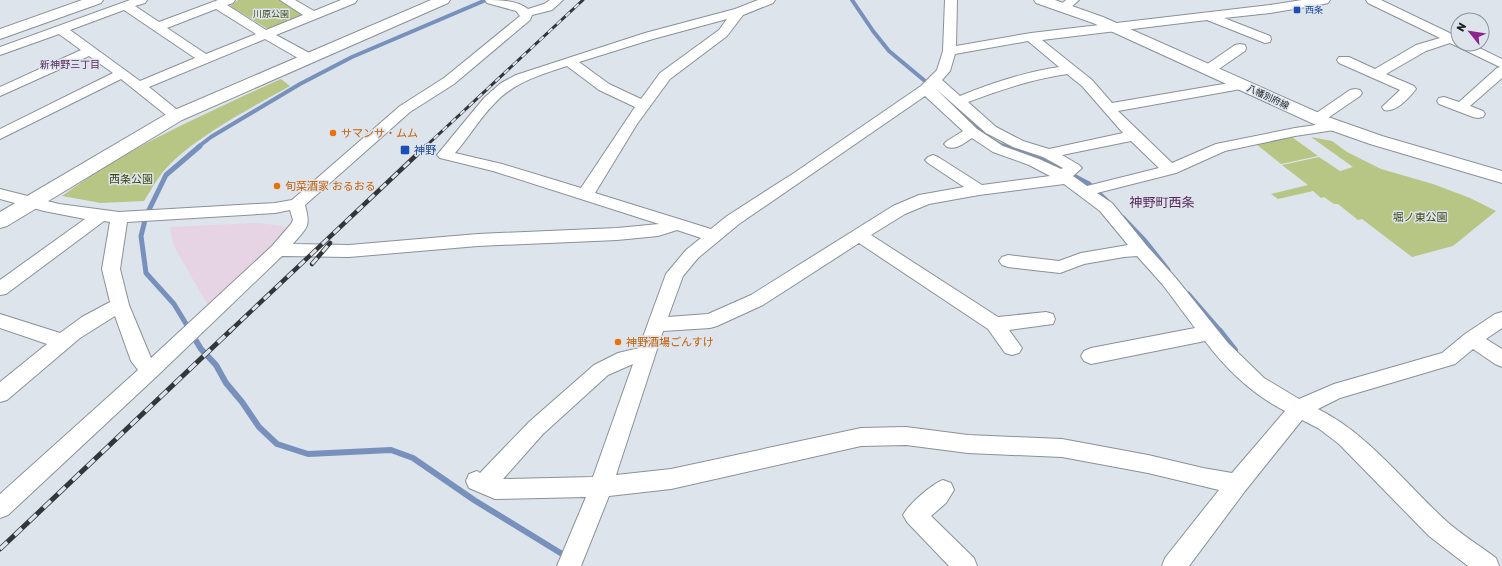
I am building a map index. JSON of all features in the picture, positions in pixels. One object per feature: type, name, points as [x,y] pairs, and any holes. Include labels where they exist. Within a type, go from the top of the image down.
[{"type":"street","points":[[0,34],[96,0]]},
{"type":"street","points":[[0,51],[141,0]]},
{"type":"street","points":[[158,27],[230,0]]},
{"type":"street","points":[[286,0],[312,15]]},
{"type":"street","points":[[139,86],[351,0]]},
{"type":"street","points":[[0,222],[29,203],[176,116],[444,0]]},
{"type":"street","points":[[526,13],[548,7],[557,0]]},
{"type":"street","points":[[714,236],[497,166],[446,155],[464,135],[472,120],[506,86],[569,61],[648,36],[738,12],[769,0]]},
{"type":"street","points":[[569,566],[601,487],[656,325],[675,274],[692,254],[733,220],[800,176],[930,85],[943,71],[949,50],[951,0]]},
{"type":"street","name":"八幡別府線","points":[[1041,0],[1068,4],[1110,26],[1317,119],[1502,177]]},
{"type":"street","points":[[949,50],[1110,26],[1208,16],[1324,0]]},
{"type":"street","points":[[1372,0],[1450,39]]},
{"type":"street","points":[[496,2],[520,8],[526,13]]},
{"type":"street","points":[[218,5],[266,35],[308,58]]},
{"type":"street","points":[[126,6],[206,59]]},
{"type":"street","points":[[585,195],[630,123],[673,69],[723,33],[738,12]]},
{"type":"street","points":[[0,194],[29,203],[100,216],[120,217],[275,208],[297,204],[405,109],[449,81],[526,17],[526,13]]},
{"type":"street","points":[[1208,16],[1265,39]]},
{"type":"street","points":[[61,29],[139,86],[176,116]]},
{"type":"street","points":[[1031,37],[1087,83],[1133,136],[1170,170]]},
{"type":"street","points":[[1376,74],[1421,48],[1450,43]]},
{"type":"street","points":[[1208,70],[1240,48]]},
{"type":"street","points":[[0,92],[91,50]]},
{"type":"street","points":[[1477,52],[1502,64]]},
{"type":"street","points":[[1344,60],[1409,89],[1389,107]]},
{"type":"street","points":[[569,61],[587,76],[613,94],[643,105]]},
{"type":"street","points":[[958,101],[1001,85],[1038,74],[1071,69]]},
{"type":"street","points":[[1461,107],[1502,71]]},
{"type":"street","points":[[0,135],[121,74]]},
{"type":"street","points":[[1108,108],[1241,84]]},
{"type":"street","points":[[656,325],[710,321],[757,300],[899,210],[925,199],[1065,177],[1074,168],[1048,154],[1004,138],[991,130],[958,101],[930,85]]},
{"type":"street","points":[[930,85],[972,132],[998,149],[1034,162],[1092,188],[1141,250],[1169,281],[1209,334],[1257,384],[1281,400],[1326,422],[1347,438],[1437,528],[1487,566]]},
{"type":"street","points":[[1317,119],[1355,93]]},
{"type":"street","points":[[1444,101],[1478,114]]},
{"type":"street","points":[[1092,188],[1170,170],[1221,147],[1336,126]]},
{"type":"street","points":[[952,144],[972,132]]},
{"type":"street","points":[[1048,154],[1075,147],[1133,136]]},
{"type":"street","points":[[933,160],[979,190]]},
{"type":"street","points":[[0,508],[208,318],[278,250],[298,226],[301,220],[297,204]]},
{"type":"street","points":[[0,289],[100,216]]},
{"type":"street","points":[[120,217],[111,269],[120,305],[141,361],[150,371]]},
{"type":"street","points":[[278,250],[349,251],[492,239],[617,234],[658,230],[676,225]]},
{"type":"street","points":[[859,235],[995,324],[1012,348]]},
{"type":"street","points":[[1008,260],[1060,267],[1088,258],[1124,251],[1141,250]]},
{"type":"street","points":[[0,394],[105,311],[120,305]]},
{"type":"street","points":[[995,324],[1046,318]]},
{"type":"street","points":[[1174,566],[1237,484],[1300,409],[1313,401],[1334,392],[1448,359],[1472,339],[1502,319]]},
{"type":"street","points":[[0,321],[64,342]]},
{"type":"street","points":[[1091,356],[1113,343],[1209,334]]},
{"type":"street","points":[[1472,339],[1502,359]]},
{"type":"street","points":[[646,354],[625,358],[601,370],[536,428],[480,482],[495,489],[601,487],[671,479],[861,437],[906,436],[968,444],[1062,448],[1148,464],[1203,478],[1237,484]]},
{"type":"street","points":[[943,490],[915,515],[965,566]]},
{"type":"shaded area","points":[[258,223],[283,226],[286,229],[225,297],[207,304],[174,246],[170,227]]},
{"type":"green space","name":"川原公園","points":[[238,0],[283,0],[308,14],[268,29],[230,6]]},
{"type":"green space","name":"西条公園","points":[[281,79],[290,86],[240,114],[188,148],[162,173],[144,201],[101,203],[62,196],[110,163],[152,140]]},
{"type":"green space","points":[[1292,137],[1318,156],[1281,164],[1256,144]]},
{"type":"green space","name":"堀ノ東公園","points":[[1311,137],[1332,141],[1347,152],[1381,169],[1433,184],[1470,198],[1496,211],[1453,246],[1412,257],[1362,219],[1358,220],[1338,204],[1334,204],[1324,197],[1321,198],[1313,191],[1278,199],[1271,194],[1308,185],[1282,165],[1319,157],[1340,171],[1353,167]]},
{"type":"waterway","points":[[198,147],[211,137],[300,84],[352,57],[486,0]]},
{"type":"waterway","points":[[852,0],[873,31],[889,51],[931,86]]},
{"type":"waterway","points":[[941,94],[980,131],[1003,146]]},
{"type":"waterway","points":[[191,332],[174,304],[146,273],[141,236],[146,216],[166,175],[200,146]]},
{"type":"waterway","points":[[1003,146],[1042,160],[1060,169]]},
{"type":"waterway","points":[[1068,173],[1089,184],[1109,203]]},
{"type":"waterway","points":[[1123,218],[1145,241],[1168,270]]},
{"type":"waterway","points":[[1188,294],[1221,332]]},
{"type":"waterway","points":[[190,331],[201,349],[216,365],[226,383],[242,402],[259,427],[277,444],[308,454],[391,450],[413,458],[474,500],[567,557]]},
{"type":"waterway","points":[[1220,331],[1235,350]]},
{"type":"railway","points":[[425,147],[583,0]]},
{"type":"railway","points":[[229,332],[426,146]]},
{"type":"railway","points":[[312,264],[330,243]]},
{"type":"railway","points":[[0,549],[230,331]]},
{"type":"place","name":"西条","points":[[1297,10]]},
{"type":"place","name":"サマンサ・ムム","points":[[333,133]]},
{"type":"place","name":"神野","points":[[405,150]]},
{"type":"place","name":"旬菜酒家 おるおる","points":[[277,186]]},
{"type":"place","name":"神野酒場ごんすけ","points":[[618,342]]},
{"type":"district","name":"新神野三丁目","points":[[70,64]]},
{"type":"district","name":"神野町西条","points":[[1162,202]]}]
